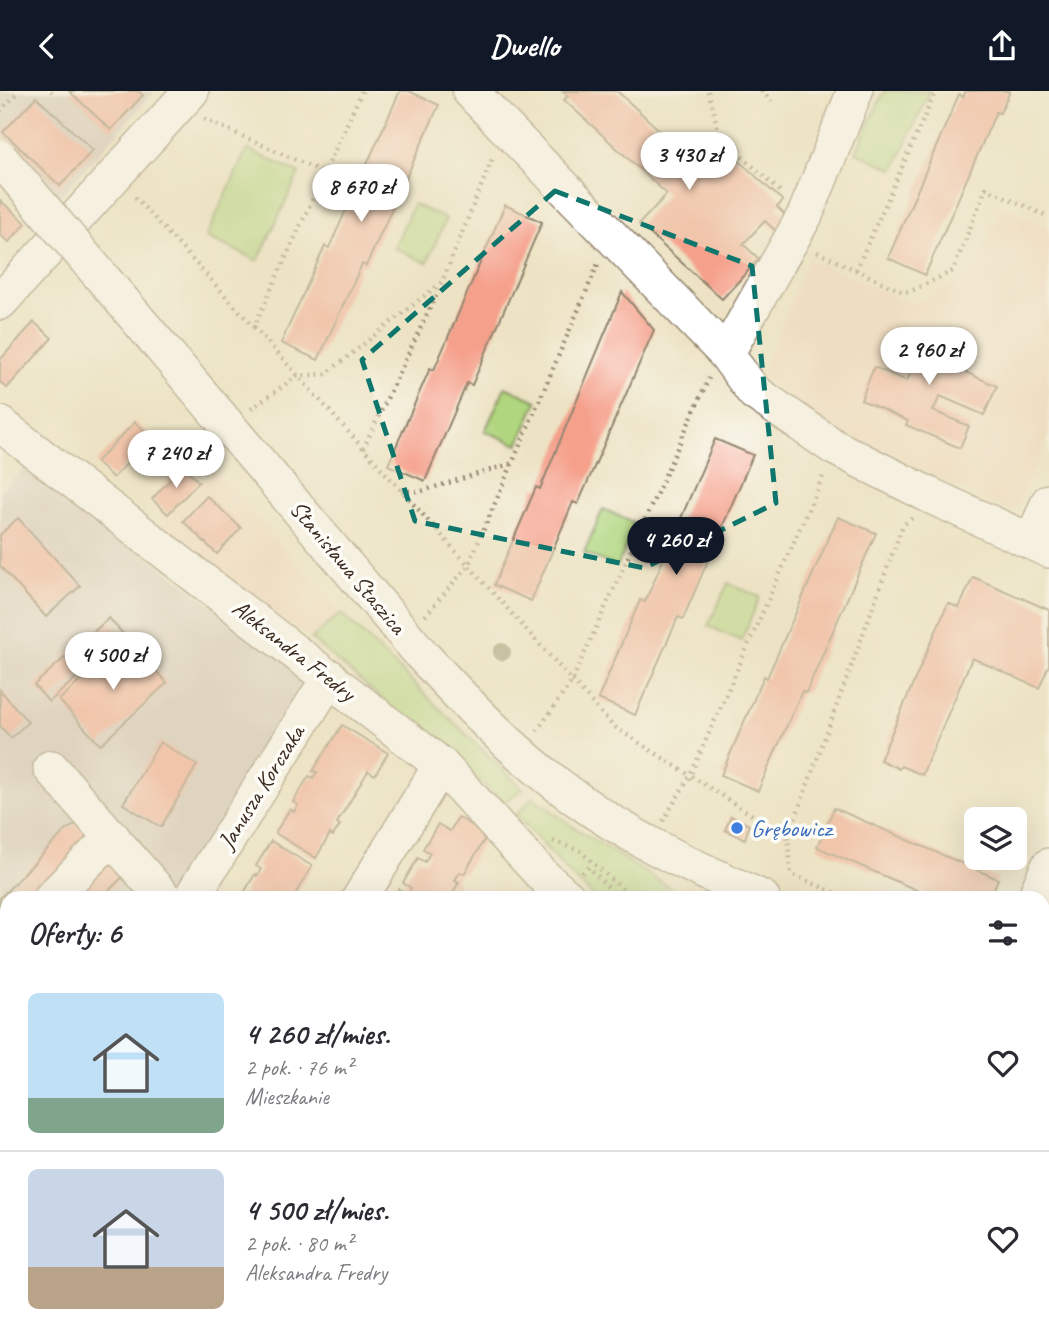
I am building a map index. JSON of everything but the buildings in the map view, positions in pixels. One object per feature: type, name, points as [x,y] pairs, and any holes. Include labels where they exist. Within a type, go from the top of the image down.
[{"type":"street","points":[[470,91],[718,364],[754,392],[834,447],[929,495],[1040,546],[1049,502]]},
{"type":"street","points":[[718,364],[798,228],[855,91]]},
{"type":"street","points":[[0,302],[196,104]]},
{"type":"street","name":"Stanisława Staszica","points":[[0,158],[407,637],[471,708],[520,754],[575,798],[650,843],[748,891]]},
{"type":"street","name":"Aleksandra Fredry","points":[[0,424],[442,765],[549,891]]},
{"type":"street","name":"Janusza Korczaka","points":[[195,891],[330,677]]},
{"type":"street","points":[[364,891],[442,765]]},
{"type":"street","points":[[51,768],[112,837],[145,891]]},
{"type":"street","points":[[58,891],[112,837]]},
{"type":"street","points":[[1038,891],[1049,866]]},
{"type":"path","points":[[0,111],[19,91]]},
{"type":"path","points":[[254,327],[362,91]]},
{"type":"path","points":[[708,91],[720,137],[798,228],[856,270],[903,292],[911,291],[953,271],[986,188],[1049,217]]},
{"type":"path","points":[[761,91],[772,101]]},
{"type":"path","points":[[856,270],[936,91]]},
{"type":"path","points":[[196,104],[325,173]]},
{"type":"path","points":[[363,449],[442,282],[496,150]]},
{"type":"path","points":[[131,193],[613,726],[788,838]]},
{"type":"path","points":[[407,637],[468,566],[598,264]]},
{"type":"path","points":[[228,426],[297,376],[326,374],[442,282]]},
{"type":"path","points":[[520,754],[572,681],[718,364]]},
{"type":"path","points":[[400,491],[422,491],[513,463]]},
{"type":"path","points":[[650,843],[690,776],[825,472]]},
{"type":"path","points":[[831,891],[791,874],[788,838],[903,525],[914,517]]},
{"type":"path","points":[[544,838],[580,851],[624,891]]},
{"type":"highlighted area","points":[[555,191],[752,266],[776,503],[644,568],[415,521],[362,360]]},
{"type":"shaded area","points":[[0,91],[155,91],[57,200],[0,132]]},
{"type":"shaded area","points":[[1003,205],[1049,227],[1049,435],[1019,504],[1011,510],[852,439],[805,411],[764,375],[765,364],[808,259],[914,304],[975,270]]},
{"type":"shaded area","points":[[28,466],[293,665],[301,683],[178,891],[0,891],[0,491]]},
{"type":"shaded area","points":[[213,471],[341,613],[311,639],[159,529]]},
{"type":"green space","points":[[884,91],[930,91],[894,170],[856,152]]},
{"type":"green space","points":[[247,149],[299,173],[258,261],[206,237]]},
{"type":"green space","points":[[413,204],[446,219],[427,263],[394,248]]},
{"type":"green space","points":[[505,387],[537,401],[518,445],[485,431]]},
{"type":"green space","points":[[603,509],[636,524],[617,567],[584,553]]},
{"type":"green space","points":[[728,583],[760,597],[741,641],[708,626]]},
{"type":"green space","points":[[341,613],[523,789],[504,802],[311,639]]},
{"type":"green space","points":[[533,797],[572,826],[675,891],[588,891],[516,815]]},
{"type":"place","name":"Grębowicz","points":[[737,828]]}]
